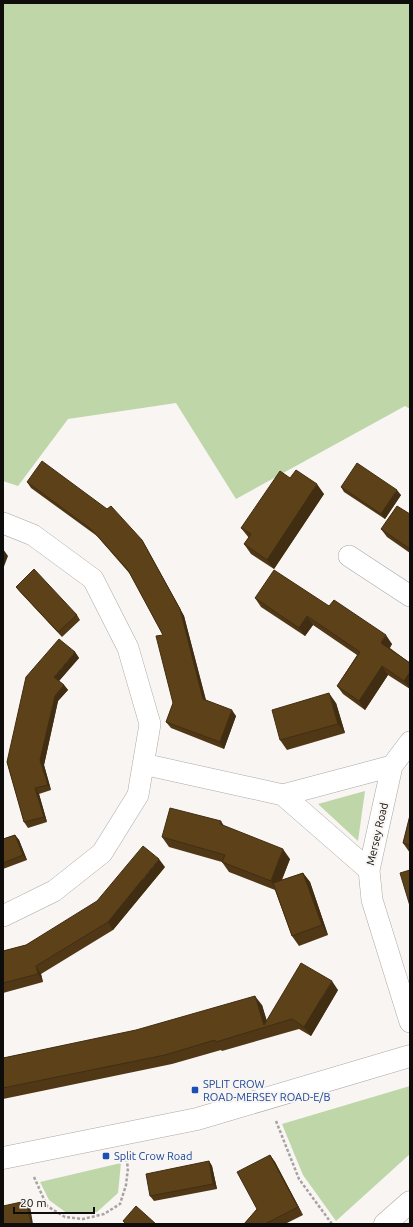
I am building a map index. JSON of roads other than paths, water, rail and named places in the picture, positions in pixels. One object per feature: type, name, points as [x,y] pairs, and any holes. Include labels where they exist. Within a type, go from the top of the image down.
[{"type":"street","points":[[3,523],[33,535],[93,578],[128,648],[150,724],[138,795],[102,853],[54,891],[3,916]]},
{"type":"street","points":[[349,556],[410,596]]},
{"type":"street","name":"Mersey Road","points":[[410,742],[392,766],[369,870],[372,900],[410,1022]]},
{"type":"street","points":[[143,764],[283,795],[392,766]]},
{"type":"street","points":[[283,795],[369,870]]},
{"type":"street","points":[[3,1158],[197,1119],[410,1056]]},
{"type":"street","points":[[385,1224],[410,1202]]},
{"type":"place","name":"SPLIT CROW ROAD-MERSEY ROAD-E/B","points":[[195,1090]]},
{"type":"place","name":"Split Crow Road","points":[[106,1156]]}]
